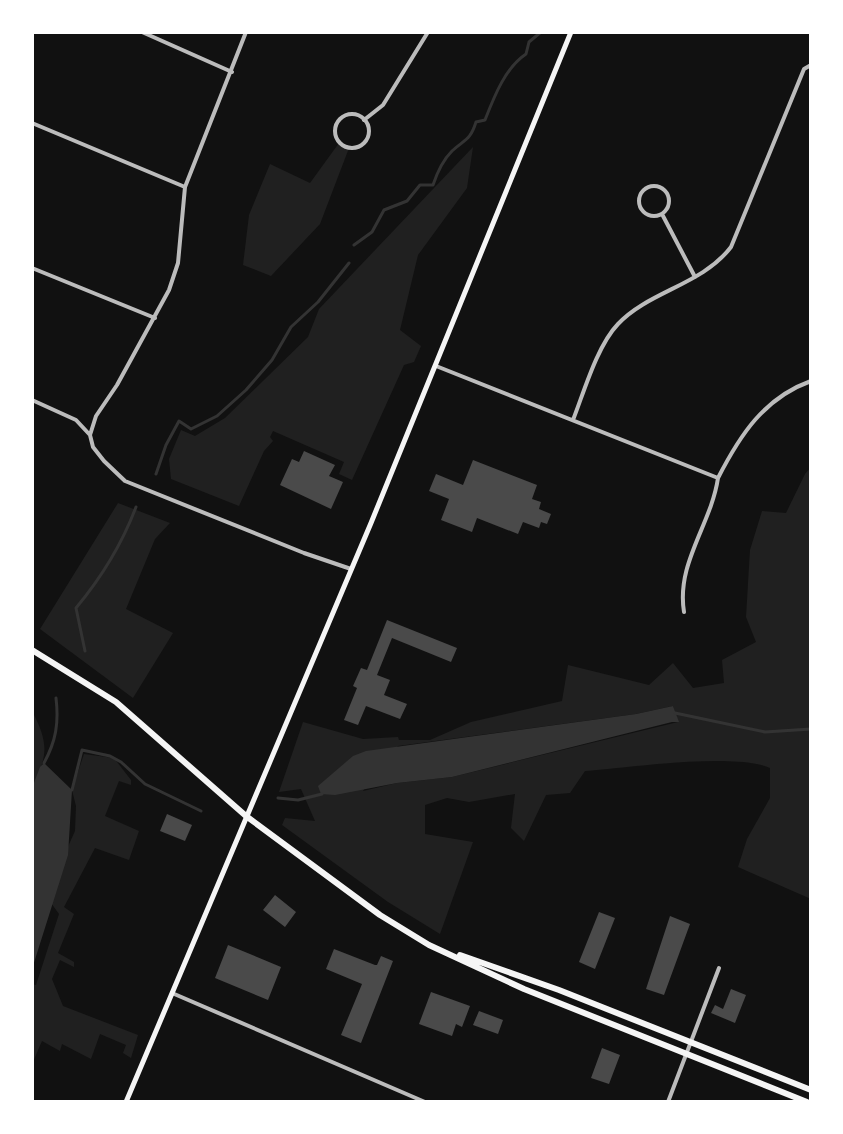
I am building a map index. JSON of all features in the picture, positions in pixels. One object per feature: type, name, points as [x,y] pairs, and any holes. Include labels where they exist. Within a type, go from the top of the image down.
[{"type":"main road","points":[[126,1102],[436,366],[571,32]]},
{"type":"main road","points":[[32,650],[116,702],[246,816],[380,915],[441,950],[524,989],[807,1102]]},
{"type":"main road","points":[[441,950],[516,974],[811,1090]]},
{"type":"street","points":[[142,32],[232,72]]},
{"type":"street","points":[[90,435],[96,416],[155,318],[178,263],[185,187],[246,32]]},
{"type":"street","points":[[364,120],[383,105],[427,32]]},
{"type":"street","points":[[573,420],[608,336],[618,324],[631,313],[711,267],[731,247],[804,69],[811,65]]},
{"type":"street","points":[[356,115],[364,120],[368,130],[363,144],[349,148],[339,143],[335,131],[342,117],[356,115]]},
{"type":"street","points":[[32,123],[185,187]]},
{"type":"street","points":[[659,187],[667,194],[670,203],[662,214],[651,216],[641,208],[641,194],[647,188],[659,187]]},
{"type":"street","points":[[662,214],[695,277]]},
{"type":"street","points":[[32,268],[155,318]]},
{"type":"street","points":[[436,366],[718,478]]},
{"type":"street","points":[[684,612],[684,580],[688,560],[705,522],[718,478],[739,439],[764,409],[781,395],[811,381]]},
{"type":"street","points":[[32,400],[76,420],[90,435],[93,447],[104,461],[125,481],[351,569]]},
{"type":"street","points":[[668,1102],[719,968]]},
{"type":"street","points":[[172,993],[425,1102]]},
{"type":"shaded area","points":[[339,143],[349,148],[320,224],[271,276],[243,265],[249,215],[270,164],[310,183]]},
{"type":"shaded area","points":[[473,147],[467,188],[418,255],[400,330],[421,346],[414,362],[404,365],[352,480],[339,474],[344,462],[273,431],[270,437],[273,441],[264,451],[239,506],[171,479],[169,459],[181,430],[195,436],[225,418],[308,337],[319,309]]},
{"type":"shaded area","points":[[811,467],[811,899],[738,867],[747,839],[770,798],[770,768],[753,763],[707,761],[585,771],[570,793],[546,795],[524,841],[511,828],[515,794],[469,802],[447,798],[425,805],[425,834],[473,842],[440,934],[388,902],[282,825],[285,818],[315,821],[301,789],[279,792],[303,722],[363,739],[398,737],[399,740],[430,740],[471,722],[562,701],[568,665],[649,685],[673,663],[693,688],[724,683],[722,660],[756,642],[746,617],[750,550],[762,511],[786,513]],"holes":[[[673,706],[678,722],[452,777],[397,783],[363,791],[398,746],[636,714]]]},
{"type":"shaded area","points":[[118,503],[170,523],[155,539],[126,609],[173,633],[133,698],[40,629]]},
{"type":"shaded area","points":[[673,706],[679,722],[452,777],[397,783],[335,795],[321,794],[318,786],[353,756],[366,751],[636,714]]},
{"type":"shaded area","points":[[32,711],[44,741],[44,758],[32,788]]},
{"type":"shaded area","points":[[84,754],[114,758],[131,780],[131,785],[119,781],[105,816],[139,831],[129,860],[95,848],[64,907],[74,914],[58,953],[74,962],[74,967],[60,960],[52,979],[63,1006],[138,1035],[131,1058],[123,1053],[126,1045],[100,1034],[91,1059],[62,1044],[60,1051],[42,1041],[32,1064],[32,984],[36,985],[59,914],[46,896],[75,831],[76,806],[72,790]]},
{"type":"shaded area","points":[[44,763],[72,790],[68,855],[32,969],[32,788]]},
{"type":"building","points":[[304,451],[335,465],[329,476],[343,482],[331,509],[280,485],[292,459],[299,462]]},
{"type":"building","points":[[473,460],[537,485],[532,499],[541,502],[539,509],[551,514],[547,524],[541,522],[539,528],[523,522],[518,534],[477,518],[472,532],[441,520],[449,499],[429,491],[436,474],[463,485]]},
{"type":"building","points":[[387,620],[457,648],[451,662],[392,638],[377,675],[390,680],[384,695],[407,704],[400,719],[366,706],[358,725],[344,720],[357,688],[353,686],[361,668],[367,670]]},
{"type":"building","points":[[167,814],[192,825],[185,841],[160,831]]},
{"type":"building","points":[[275,895],[296,912],[285,927],[263,910]]},
{"type":"building","points":[[599,912],[615,918],[595,969],[579,962]]},
{"type":"building","points":[[670,916],[690,924],[664,995],[646,989]]},
{"type":"building","points":[[228,945],[281,967],[268,1000],[215,978]]},
{"type":"building","points":[[334,949],[375,965],[381,956],[393,961],[361,1043],[341,1035],[362,984],[326,969]]},
{"type":"building","points":[[731,989],[746,995],[735,1023],[711,1013],[715,1005],[723,1009]]},
{"type":"building","points":[[431,992],[470,1006],[462,1027],[456,1024],[452,1036],[419,1024]]},
{"type":"building","points":[[479,1011],[503,1020],[498,1034],[473,1025]]},
{"type":"building","points":[[602,1048],[620,1055],[609,1084],[591,1078]]},
{"type":"waterway","points":[[354,245],[372,232],[384,210],[407,201],[420,185],[433,185],[449,155],[469,136],[476,122],[485,120],[506,75],[526,54],[529,42],[541,32]]},
{"type":"waterway","points":[[156,474],[179,421],[191,429],[217,416],[246,390],[272,360],[291,327],[318,302],[349,263]]},
{"type":"waterway","points":[[85,651],[76,608],[110,560],[136,507]]},
{"type":"waterway","points":[[44,763],[56,732],[56,698]]},
{"type":"waterway","points":[[675,713],[765,732],[811,729]]},
{"type":"waterway","points":[[72,790],[82,750],[110,756],[145,784],[201,811]]},
{"type":"waterway","points":[[278,798],[298,800],[322,794]]}]
